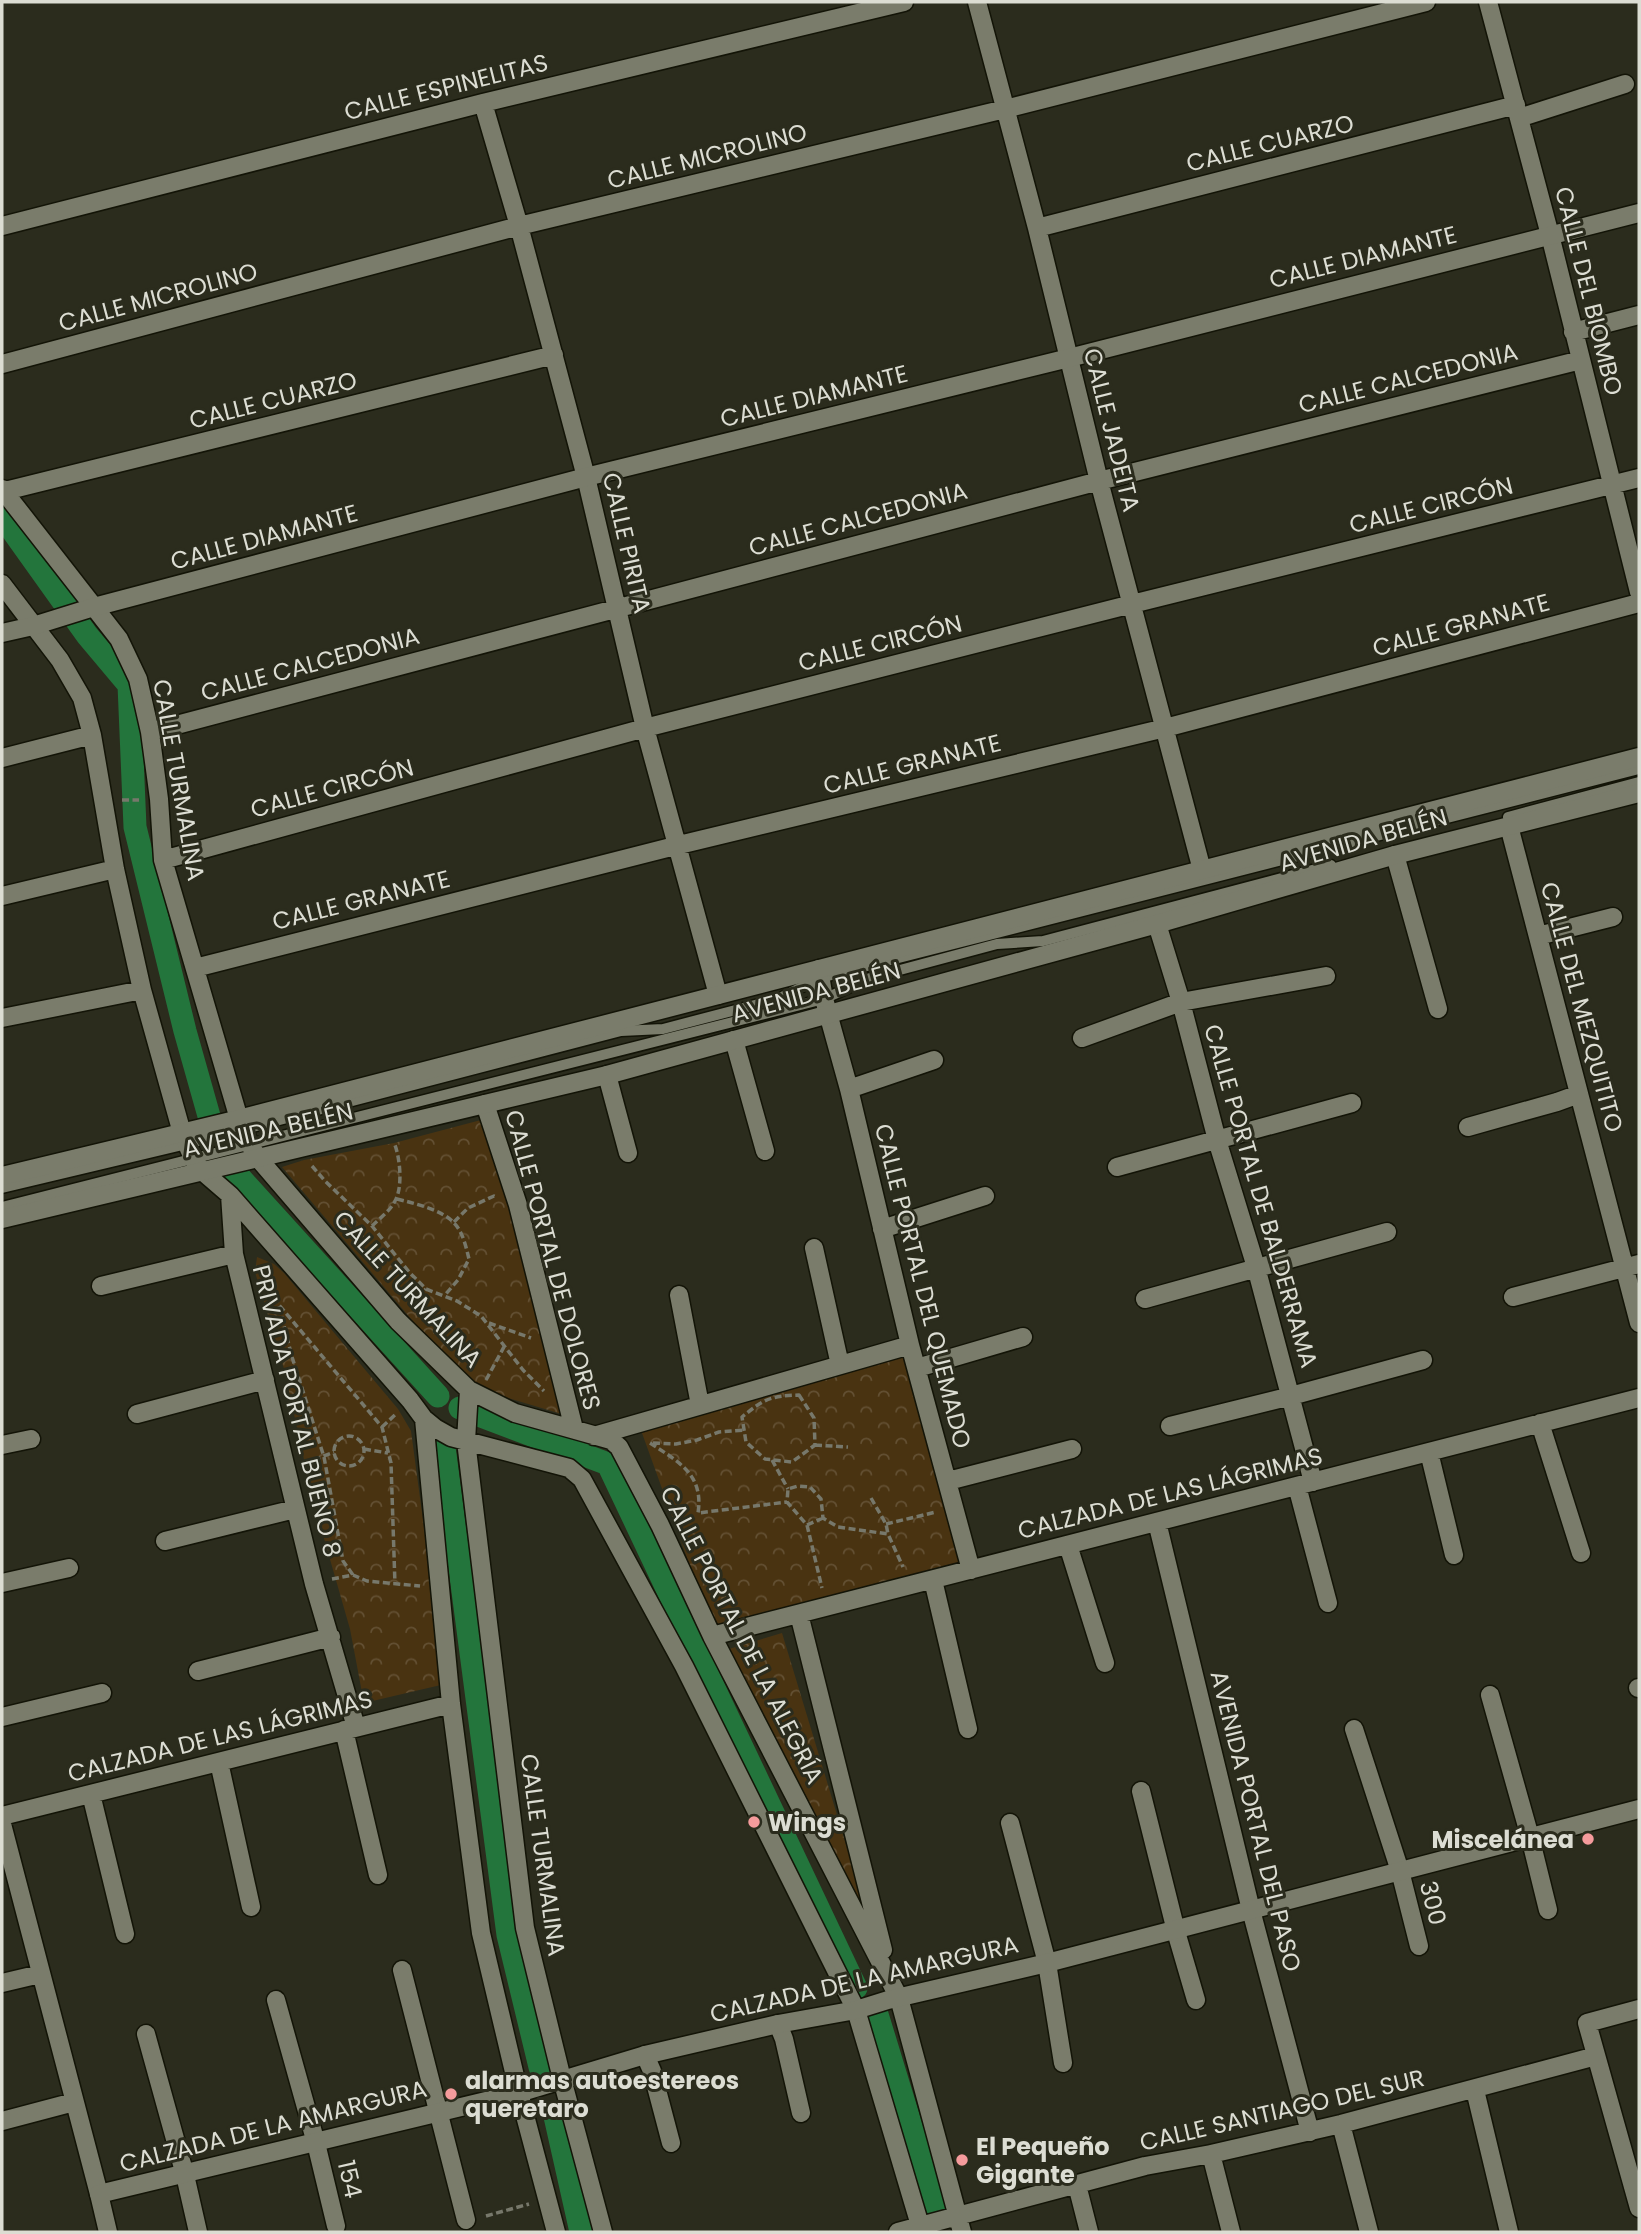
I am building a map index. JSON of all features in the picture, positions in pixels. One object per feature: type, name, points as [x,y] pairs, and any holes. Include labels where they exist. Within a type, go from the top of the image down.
[{"type":"street","name":"CALLE ESPINELITAS","points":[[2,226],[483,103],[904,2]]},
{"type":"street","name":"CALLE JADEITA","points":[[977,2],[1202,870]]},
{"type":"street","name":"CALLE MICROLINO","points":[[2,364],[519,226],[1005,109],[1426,2]]},
{"type":"street","name":"CALLE DEL BIOMBO","points":[[1488,2],[1550,235],[1639,592]]},
{"type":"street","name":"CALLE CUARZO","points":[[1037,228],[1625,84]]},
{"type":"street","name":"CALLE PIRITA","points":[[483,103],[554,355],[586,477],[645,728],[718,995]]},
{"type":"street","name":"CALLE DIAMANTE","points":[[2,634],[94,607],[586,477],[1069,359],[1639,212]]},
{"type":"street","points":[[1573,332],[1639,315]]},
{"type":"street","name":"CALLE CUARZO","points":[[3,490],[554,355]]},
{"type":"street","name":"CALLE CALCEDONIA","points":[[150,732],[1099,481],[1581,360]]},
{"type":"street","name":"CALLE CIRCÓN","points":[[163,860],[645,728],[1639,478]]},
{"type":"street","name":"CALLE TURMALINA","points":[[3,490],[119,639],[138,679],[150,732],[159,799],[163,860],[248,1138],[398,1321],[473,1392],[466,1441],[525,1928],[603,2232]]},
{"type":"street","points":[[2,584],[60,660],[82,698],[92,735],[115,869],[142,990],[191,1152],[424,1419],[443,1433],[569,1468],[582,1479],[684,1666],[856,2010],[921,2229]]},
{"type":"street","name":"CALLE GRANATE","points":[[195,968],[678,845],[1165,728],[1639,603]]},
{"type":"street","points":[[2,758],[92,735]]},
{"type":"street","name":"AVENIDA BELÉN","points":[[2,1219],[191,1152],[248,1138],[718,995],[819,974],[1202,870],[1639,757]]},
{"type":"street","name":"AVENIDA BELÉN","points":[[2,1176],[191,1152],[248,1138],[297,1148],[385,1128],[607,1074],[734,1040],[826,1007],[1157,924],[1395,855],[1639,793]]},
{"type":"street","name":"CALLE DEL MEZQUITITO","points":[[1509,826],[1579,1094],[1632,1266],[1639,1323]]},
{"type":"street","points":[[1395,855],[1438,1009]]},
{"type":"street","points":[[2,896],[115,869]]},
{"type":"street","points":[[1538,936],[1613,917]]},
{"type":"street","name":"CALLE PORTAL DE BALDERRAMA","points":[[1157,924],[1291,1396],[1328,1603]]},
{"type":"street","name":"CALLE PORTAL DEL QUEMADO","points":[[819,974],[910,1345],[971,1570]]},
{"type":"street","points":[[1082,1038],[1181,1002],[1326,976]]},
{"type":"street","points":[[2,1018],[142,990]]},
{"type":"street","points":[[734,1040],[765,1151]]},
{"type":"street","points":[[849,1089],[934,1060]]},
{"type":"street","points":[[607,1074],[628,1153]]},
{"type":"street","points":[[1468,1127],[1579,1094]]},
{"type":"street","points":[[1117,1167],[1352,1103]]},
{"type":"street","name":"CALLE PORTAL DE DOLORES","points":[[485,1104],[518,1205],[574,1429]]},
{"type":"street","name":"PRIVADA PORTAL BUENO 8","points":[[230,1195],[234,1254],[314,1584],[331,1637],[378,1875]]},
{"type":"street","points":[[882,1229],[985,1196]]},
{"type":"street","points":[[1145,1299],[1387,1232]]},
{"type":"street","points":[[814,1248],[840,1365]]},
{"type":"street","points":[[101,1286],[234,1254]]},
{"type":"street","points":[[1513,1297],[1632,1266]]},
{"type":"street","points":[[679,1295],[700,1405]]},
{"type":"street","points":[[917,1368],[1023,1337]]},
{"type":"street","points":[[594,1436],[910,1345]]},
{"type":"street","points":[[1170,1426],[1423,1360]]},
{"type":"street","points":[[137,1415],[265,1380]]},
{"type":"street","name":"CALLE PORTAL DE LA ALEGRÍA","points":[[473,1392],[515,1413],[611,1440],[627,1460],[712,1636],[899,1998],[960,2224]]},
{"type":"street","name":"CALZADA DE LAS LÁGRIMAS","points":[[712,1636],[1639,1398]]},
{"type":"street","points":[[424,1419],[451,1704],[481,1933],[556,2232]]},
{"type":"street","points":[[1540,1423],[1581,1553]]},
{"type":"street","points":[[2,1445],[31,1439]]},
{"type":"street","points":[[948,1481],[1072,1449]]},
{"type":"street","points":[[1429,1452],[1454,1555]]},
{"type":"street","points":[[165,1541],[295,1508]]},
{"type":"street","name":"AVENIDA PORTAL DEL PASO","points":[[1157,1522],[1251,1909],[1310,2132]]},
{"type":"street","points":[[1068,1545],[1105,1663]]},
{"type":"street","points":[[2,1583],[69,1568]]},
{"type":"street","points":[[933,1580],[968,1729]]},
{"type":"street","name":"CALZADA DE LA AMARGURA","points":[[799,1614],[890,1981]]},
{"type":"street","points":[[198,1671],[331,1637]]},
{"type":"street","points":[[2,1717],[102,1693]]},
{"type":"street","points":[[1490,1695],[1548,1910]]},
{"type":"street","name":"CALZADA DE LAS LÁGRIMAS","points":[[2,1816],[451,1704]]},
{"type":"street","name":"300","points":[[1354,1729],[1400,1871],[1419,1946]]},
{"type":"street","points":[[219,1762],[251,1907]]},
{"type":"street","points":[[1141,1791],[1175,1929],[1196,2000]]},
{"type":"street","points":[[91,1794],[125,1934]]},
{"type":"street","name":"CALZADA DE LA AMARGURA","points":[[99,2194],[519,2093],[645,2055],[778,2024],[856,2010],[1047,1963],[1639,1808]]},
{"type":"street","points":[[1010,1823],[1047,1963],[1063,2063]]},
{"type":"street","points":[[2,1824],[108,2232]]},
{"type":"street","points":[[402,1970],[466,2220]]},
{"type":"street","points":[[2,1983],[40,1974]]},
{"type":"street","name":"154","points":[[276,2000],[316,2143],[336,2227]]},
{"type":"street","points":[[1639,2009],[1587,2023],[1596,2056],[1632,2149],[1639,2208]]},
{"type":"street","points":[[778,2024],[801,2113]]},
{"type":"street","points":[[146,2034],[198,2232]]},
{"type":"street","points":[[645,2055],[671,2143]]},
{"type":"street","name":"CALLE SANTIAGO DEL SUR","points":[[898,2232],[960,2224],[1077,2185],[1145,2166],[1310,2132],[1596,2056]]},
{"type":"street","points":[[1475,2090],[1509,2232]]},
{"type":"street","points":[[2,2121],[74,2102]]},
{"type":"street","points":[[1341,2124],[1369,2232]]},
{"type":"street","points":[[1210,2154],[1231,2232]]},
{"type":"street","points":[[1077,2185],[1089,2232]]},
{"type":"lane","points":[[248,1138],[621,1031],[663,1029],[778,999],[819,974],[1639,769]]},
{"type":"lane","points":[[248,1138],[826,1007],[870,978],[997,944],[1043,941],[1639,782]]},
{"type":"lane","points":[[2,1188],[191,1152]]},
{"type":"lane","points":[[2,1208],[191,1152]]},
{"type":"path","points":[[117,800],[148,800]]},
{"type":"path","points":[[372,1226],[397,1199],[400,1180],[397,1147],[385,1128]]},
{"type":"path","points":[[297,1148],[325,1181],[372,1226],[408,1272],[426,1289],[457,1301],[481,1316],[523,1370],[551,1399]]},
{"type":"path","points":[[454,1222],[468,1208],[494,1196],[518,1205]]},
{"type":"path","points":[[397,1199],[414,1203],[454,1222],[464,1239],[469,1259],[458,1280],[444,1296]]},
{"type":"path","points":[[240,1279],[258,1267],[279,1305],[382,1427],[391,1463],[395,1585]]},
{"type":"path","points":[[279,1305],[292,1357],[324,1457],[343,1561],[353,1575],[367,1581],[440,1586]]},
{"type":"path","points":[[486,1322],[553,1345]]},
{"type":"path","points":[[473,1392],[505,1345]]},
{"type":"path","points":[[815,1445],[814,1418],[799,1395],[775,1395],[759,1402],[741,1417],[746,1442],[765,1459],[792,1462],[815,1445],[848,1447]]},
{"type":"path","points":[[744,1430],[719,1432],[676,1444],[650,1443],[687,1470],[696,1482],[701,1497],[698,1513],[787,1502]]},
{"type":"path","points":[[352,1436],[360,1440],[364,1448],[362,1458],[356,1464],[346,1465],[338,1461],[334,1452],[336,1443],[343,1437],[352,1436]]},
{"type":"path","points":[[364,1448],[388,1453]]},
{"type":"path","points":[[287,1469],[334,1452]]},
{"type":"path","points":[[772,1460],[788,1489],[787,1502],[807,1525],[828,1606]]},
{"type":"path","points":[[788,1489],[797,1486],[810,1487],[821,1499],[822,1518]]},
{"type":"path","points":[[871,1498],[886,1524],[911,1585]]},
{"type":"path","points":[[886,1524],[955,1508]]},
{"type":"path","points":[[807,1525],[822,1518]]},
{"type":"path","points":[[822,1518],[838,1527],[888,1534]]},
{"type":"path","points":[[314,1584],[353,1575]]},
{"type":"path","points":[[466,2220],[548,2200]]},
{"type":"green space","points":[[481,1120],[507,1198],[565,1415],[468,1386],[282,1167],[304,1160],[394,1143]]},
{"type":"green space","points":[[257,1257],[274,1264],[284,1273],[398,1409],[411,1431],[445,1684],[364,1703],[350,1629],[313,1500],[284,1369],[255,1272]]},
{"type":"green space","points":[[917,1351],[969,1563],[713,1630],[642,1433],[717,1407]]},
{"type":"green space","points":[[782,1633],[870,1924],[729,1649]]},
{"type":"waterway","points":[[2,516],[87,635],[129,685],[135,827],[185,1031],[209,1116]]},
{"type":"waterway","points":[[234,1171],[438,1396]]},
{"type":"waterway","points":[[460,1408],[608,1464],[856,1988]]},
{"type":"waterway","points":[[443,1439],[508,1935],[540,2067]]},
{"type":"waterway","points":[[876,2011],[938,2214]]},
{"type":"waterway","points":[[554,2112],[581,2232]]},
{"type":"place","name":"Wings","points":[[754,1822]]},
{"type":"place","name":"Miscelánea","points":[[1588,1839]]},
{"type":"place","name":"alarmas autoestereos queretaro","points":[[451,2094]]},
{"type":"place","name":"El Pequeño Gigante","points":[[962,2160]]}]
